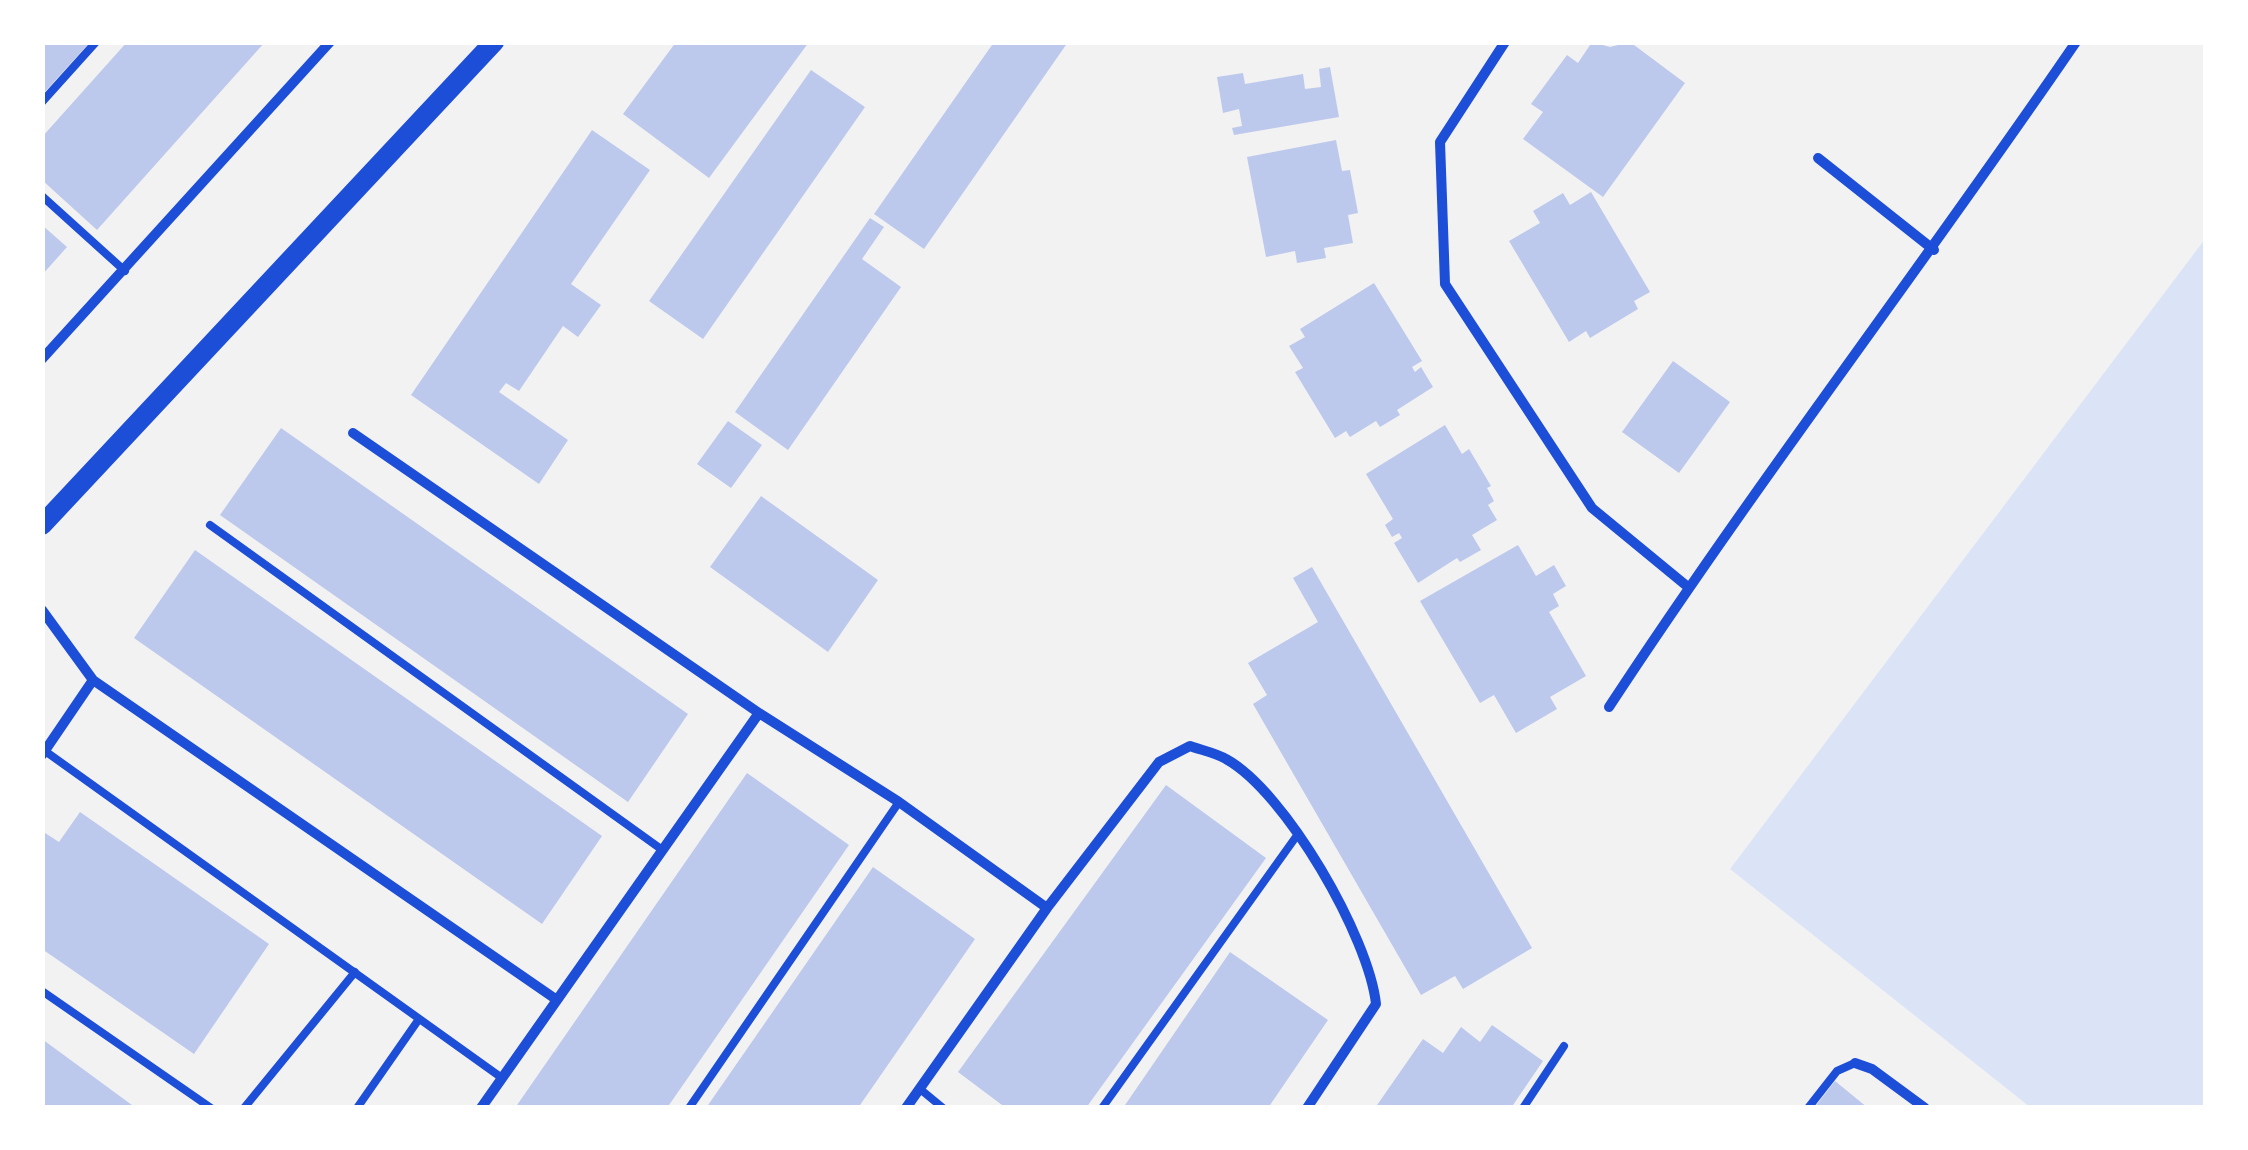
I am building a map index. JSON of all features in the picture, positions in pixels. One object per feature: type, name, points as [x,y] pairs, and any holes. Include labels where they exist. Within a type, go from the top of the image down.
[{"type":"main road","points":[[42,525],[494,42]]},
{"type":"street","points":[[42,359],[330,42]]},
{"type":"street","points":[[1505,42],[1440,142],[1445,284],[1592,508],[1688,586]]},
{"type":"street","points":[[1610,706],[1688,586],[1934,250],[2076,42]]},
{"type":"street","points":[[1818,158],[1934,250]]},
{"type":"street","points":[[353,433],[759,713],[898,802],[1047,908]]},
{"type":"street","points":[[42,610],[93,680],[556,1000]]},
{"type":"street","points":[[44,753],[93,680]]},
{"type":"street","points":[[481,1108],[759,713]]},
{"type":"street","points":[[906,1108],[1047,908],[1159,762],[1190,746],[1226,759],[1277,802],[1320,869],[1373,974],[1376,1004],[1307,1108]]},
{"type":"street","points":[[1855,1062],[1872,1069],[1925,1108]]},
{"type":"lane","points":[[42,102],[96,42]]},
{"type":"lane","points":[[42,196],[125,271]]},
{"type":"lane","points":[[210,525],[661,849]]},
{"type":"lane","points":[[44,753],[502,1078]]},
{"type":"lane","points":[[689,1108],[898,802]]},
{"type":"lane","points":[[1102,1108],[1298,834]]},
{"type":"lane","points":[[244,1108],[354,972]]},
{"type":"lane","points":[[42,991],[211,1108]]},
{"type":"lane","points":[[357,1108],[419,1019]]},
{"type":"lane","points":[[1523,1108],[1564,1046]]},
{"type":"lane","points":[[1808,1108],[1837,1071],[1855,1062]]},
{"type":"lane","points":[[920,1089],[943,1108]]},
{"type":"shaded area","points":[[2205,239],[2205,1107],[2030,1107],[1730,869]]},
{"type":"building","points":[[42,42],[90,42],[42,95]]},
{"type":"building","points":[[127,42],[265,42],[97,230],[42,180],[42,137]]},
{"type":"building","points":[[676,42],[809,42],[709,178],[623,114]]},
{"type":"building","points":[[994,42],[1068,42],[924,249],[874,214]]},
{"type":"building","points":[[1592,42],[1610,47],[1630,42],[1685,83],[1603,197],[1523,139],[1543,112],[1531,104],[1567,55],[1578,63]]},
{"type":"building","points":[[1330,67],[1339,117],[1234,135],[1232,128],[1242,126],[1239,109],[1223,113],[1217,77],[1243,73],[1245,84],[1303,74],[1305,89],[1321,87],[1319,69]]},
{"type":"building","points":[[811,70],[865,107],[703,339],[649,301]]},
{"type":"building","points":[[592,130],[650,170],[571,284],[601,305],[578,337],[563,326],[519,391],[506,383],[499,392],[568,440],[539,484],[411,395]]},
{"type":"building","points":[[1336,140],[1342,171],[1350,170],[1358,213],[1348,215],[1353,243],[1324,248],[1326,258],[1297,263],[1295,251],[1266,257],[1247,157]]},
{"type":"building","points":[[1591,192],[1650,292],[1634,301],[1638,309],[1590,338],[1586,331],[1569,342],[1509,241],[1540,223],[1533,211],[1563,193],[1570,205]]},
{"type":"building","points":[[870,218],[884,227],[862,259],[901,287],[788,450],[735,412]]},
{"type":"building","points":[[42,225],[67,247],[42,275]]},
{"type":"building","points":[[1374,283],[1422,361],[1412,367],[1415,372],[1421,367],[1433,387],[1397,410],[1400,415],[1380,427],[1376,421],[1350,437],[1346,431],[1335,438],[1295,372],[1303,368],[1289,346],[1305,337],[1300,329]]},
{"type":"building","points":[[1673,361],[1730,402],[1679,473],[1622,432]]},
{"type":"building","points":[[728,421],[762,445],[731,488],[697,464]]},
{"type":"building","points":[[1445,425],[1462,454],[1469,449],[1491,486],[1487,488],[1494,501],[1488,505],[1497,520],[1472,535],[1481,550],[1460,562],[1457,558],[1418,583],[1394,543],[1402,538],[1399,533],[1392,537],[1385,525],[1393,519],[1366,474]]},
{"type":"building","points":[[281,428],[688,714],[628,802],[220,515]]},
{"type":"building","points":[[761,496],[878,580],[828,652],[710,567]]},
{"type":"building","points":[[1518,545],[1536,576],[1554,565],[1566,586],[1553,594],[1559,606],[1549,612],[1586,676],[1550,697],[1557,709],[1516,733],[1494,695],[1480,703],[1420,601]]},
{"type":"building","points":[[195,550],[602,836],[542,924],[134,638]]},
{"type":"building","points":[[1312,567],[1532,948],[1463,989],[1455,976],[1421,995],[1253,704],[1267,695],[1248,663],[1318,622],[1293,578]]},
{"type":"building","points":[[747,773],[849,845],[667,1108],[515,1108]]},
{"type":"building","points":[[1166,785],[1266,858],[1086,1108],[1006,1108],[958,1072]]},
{"type":"building","points":[[80,812],[269,944],[194,1054],[42,949],[42,831],[59,842]]},
{"type":"building","points":[[873,867],[975,939],[858,1108],[706,1108]]},
{"type":"building","points":[[1230,952],[1328,1020],[1268,1108],[1123,1108]]},
{"type":"building","points":[[1492,1025],[1543,1061],[1511,1108],[1375,1108],[1423,1039],[1443,1053],[1461,1027],[1480,1042]]},
{"type":"building","points":[[42,1039],[136,1108],[42,1108]]},
{"type":"building","points":[[1835,1081],[1868,1108],[1814,1108]]}]
